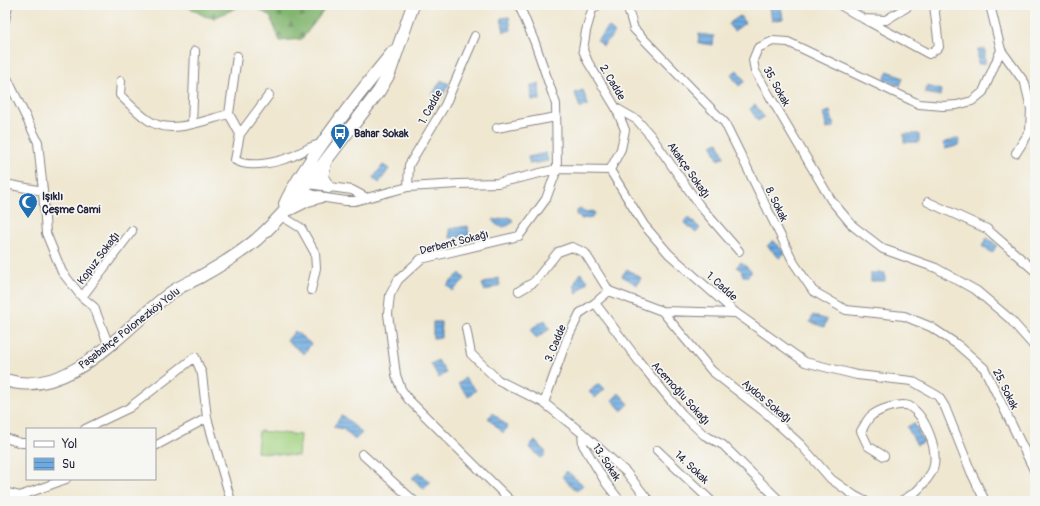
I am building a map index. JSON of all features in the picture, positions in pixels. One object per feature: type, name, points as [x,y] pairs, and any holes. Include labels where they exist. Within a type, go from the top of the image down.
[{"type":"main road","name":"Paşabahçe Polonezköy Yolu","points":[[5,380],[15,383],[32,384],[60,377],[80,368],[109,346],[170,294],[220,266],[255,240],[280,215],[289,194],[303,185],[325,161],[379,91],[389,74],[413,5]]},
{"type":"main road","name":"Paşabahçe Polonezköy Yolu","points":[[303,185],[322,144],[357,96],[398,46]]},
{"type":"main road","points":[[303,185],[305,177],[336,132],[342,116]]},
{"type":"main road","points":[[325,161],[322,177],[328,187]]},
{"type":"main road","points":[[280,215],[308,200],[319,197]]},
{"type":"street","points":[[5,20],[8,5]]},
{"type":"street","name":"Derbent Sokağı","points":[[510,501],[408,399],[401,389],[396,375],[388,314],[390,295],[398,280],[421,259],[519,236],[546,199],[557,169],[556,104],[535,43],[519,5]]},
{"type":"street","name":"2. Cadde","points":[[598,5],[592,10],[586,31],[583,50],[588,62],[616,108],[626,130],[621,149],[610,170]]},
{"type":"street","name":"8. Sokak","points":[[627,5],[634,29],[725,123],[794,263],[812,291],[846,310],[904,316],[931,327],[958,345]]},
{"type":"street","points":[[840,5],[929,54],[940,47],[934,5]]},
{"type":"street","points":[[864,19],[886,20],[908,8],[909,5]]},
{"type":"street","points":[[990,5],[1001,50],[1025,83],[1031,109],[1030,131],[1016,153]]},
{"type":"street","name":"1. Cadde","points":[[408,187],[409,165],[445,105],[475,36]]},
{"type":"street","name":"35. Sokak","points":[[1001,50],[983,92],[972,101],[957,106],[919,104],[788,42],[773,41],[758,48],[753,60],[755,72],[831,200],[853,226],[883,249],[936,268],[977,291],[1010,319],[1035,349]]},
{"type":"street","points":[[192,124],[195,51]]},
{"type":"street","points":[[237,56],[229,114],[240,134]]},
{"type":"street","name":"Kopuz Sokağı","points":[[5,74],[38,142],[46,233],[62,272],[82,297],[94,307],[109,346]]},
{"type":"street","points":[[122,81],[120,96],[148,120],[159,126],[172,128],[229,114]]},
{"type":"street","points":[[270,95],[240,134],[235,160],[240,164],[246,165],[279,162],[294,156],[314,144],[322,144]]},
{"type":"street","name":"Akakçe Sokağı","points":[[616,108],[637,120],[684,181],[700,206],[739,251]]},
{"type":"street","points":[[496,128],[556,117]]},
{"type":"street","points":[[303,185],[309,193],[319,197],[355,201],[408,187],[498,183],[557,169],[610,170]]},
{"type":"street","name":"1. Cadde","points":[[610,170],[644,225],[669,254],[736,313],[804,362],[857,375],[912,381],[938,396],[945,407],[971,472],[985,501]]},
{"type":"street","points":[[5,184],[43,191]]},
{"type":"street","points":[[303,185],[352,190],[367,198]]},
{"type":"street","points":[[928,202],[987,229],[1035,270]]},
{"type":"street","points":[[280,215],[301,228],[315,253],[316,268],[311,290]]},
{"type":"street","name":"Kopuz Sokağı","points":[[82,297],[132,232]]},
{"type":"street","points":[[519,291],[534,282],[558,252],[572,246],[585,253],[609,291],[662,311],[736,313]]},
{"type":"street","name":"3. Cadde","points":[[544,403],[566,339],[580,313],[609,291]]},
{"type":"street","name":"Acemoğlu Sokağı","points":[[595,303],[641,364],[682,414],[704,435],[723,445],[780,501]]},
{"type":"street","name":"Aydos Sokağı","points":[[662,311],[712,371],[767,414],[800,445],[831,479],[855,496],[865,501]]},
{"type":"street","points":[[466,328],[471,354],[498,380],[544,403],[582,433],[626,472],[649,501]]},
{"type":"street","name":"25. Sokak","points":[[958,345],[984,368],[1035,472]]},
{"type":"street","points":[[87,428],[129,408],[195,357],[202,374],[207,418],[231,501]]},
{"type":"street","points":[[884,456],[868,446],[861,431],[870,416],[886,408],[902,405],[908,406],[916,413],[930,434],[934,452],[933,469],[915,493],[901,501]]},
{"type":"street","points":[[156,445],[207,418]]},
{"type":"street","name":"13. Sokak","points":[[582,433],[583,445],[606,483],[620,501]]},
{"type":"street","points":[[5,438],[20,443],[26,443]]},
{"type":"street","name":"14. Sokak","points":[[658,450],[711,501]]},
{"type":"street","points":[[362,454],[414,501]]},
{"type":"street","points":[[5,492],[21,498],[64,480]]},
{"type":"green space","points":[[185,5],[243,5],[214,18],[204,16]]},
{"type":"green space","points":[[251,5],[328,5],[302,39],[280,41],[270,16]]},
{"type":"green space","points":[[259,431],[300,435],[298,456],[257,452]]},
{"type":"water","points":[[781,6],[783,19],[772,21],[770,8]]},
{"type":"water","points":[[740,16],[745,23],[734,31],[728,24]]},
{"type":"water","points":[[509,17],[511,30],[504,32],[501,18]]},
{"type":"water","points":[[609,27],[615,33],[603,46],[597,40]]},
{"type":"water","points":[[699,34],[714,36],[713,45],[698,43]]},
{"type":"water","points":[[978,49],[985,49],[985,64],[978,64]]},
{"type":"water","points":[[737,70],[745,81],[739,86],[731,75]]},
{"type":"water","points":[[888,71],[903,78],[900,86],[884,80]]},
{"type":"water","points":[[441,80],[449,84],[440,100],[432,95]]},
{"type":"water","points":[[539,84],[540,100],[532,100],[531,85]]},
{"type":"water","points":[[927,86],[941,90],[940,96],[925,93]]},
{"type":"water","points":[[583,90],[588,105],[580,108],[575,93]]},
{"type":"water","points":[[755,105],[764,117],[758,121],[750,109]]},
{"type":"water","points":[[830,111],[834,127],[827,129],[823,113]]},
{"type":"water","points":[[904,134],[919,134],[919,142],[904,142]]},
{"type":"water","points":[[958,138],[960,145],[945,149],[943,143]]},
{"type":"water","points":[[718,142],[724,157],[718,160],[712,145]]},
{"type":"water","points":[[546,153],[548,161],[530,164],[528,157]]},
{"type":"water","points":[[383,165],[389,169],[379,183],[373,178]]},
{"type":"water","points":[[580,209],[595,213],[592,217],[582,219],[576,215],[577,211]]},
{"type":"water","points":[[508,217],[512,219],[513,222],[503,227],[495,224],[493,221],[494,219],[497,220]]},
{"type":"water","points":[[688,217],[700,228],[696,233],[684,222]]},
{"type":"water","points":[[468,226],[469,236],[450,238],[449,229]]},
{"type":"water","points":[[987,238],[997,245],[992,253],[982,246]]},
{"type":"water","points":[[773,240],[785,253],[779,258],[767,246]]},
{"type":"water","points":[[741,262],[752,272],[748,276],[743,276],[741,270],[736,267]]},
{"type":"water","points":[[627,269],[641,278],[637,285],[622,276]]},
{"type":"water","points":[[460,273],[465,279],[453,291],[447,285]]},
{"type":"water","points":[[581,273],[588,281],[577,293],[575,284]]},
{"type":"water","points":[[871,273],[885,273],[885,281],[871,281]]},
{"type":"water","points":[[498,278],[500,285],[485,291],[482,284]]},
{"type":"water","points":[[813,315],[827,320],[824,327],[810,322]]},
{"type":"water","points":[[545,320],[550,329],[536,338],[532,332],[532,328]]},
{"type":"water","points":[[433,322],[441,322],[441,338],[433,338]]},
{"type":"water","points":[[295,331],[311,344],[304,354],[287,341]]},
{"type":"water","points":[[438,360],[446,373],[439,378],[431,364]]},
{"type":"water","points":[[465,378],[476,390],[469,397],[458,384]]},
{"type":"water","points":[[599,383],[605,389],[595,398],[589,392]]},
{"type":"water","points":[[619,393],[629,404],[622,411],[612,400]]},
{"type":"water","points":[[493,413],[508,427],[503,433],[488,418]]},
{"type":"water","points":[[342,415],[362,433],[355,440],[343,429],[333,427]]},
{"type":"water","points":[[914,423],[924,442],[917,445],[907,427]]},
{"type":"water","points":[[535,441],[546,452],[541,458],[529,447]]},
{"type":"water","points":[[567,471],[583,485],[577,491],[562,477]]},
{"type":"water","points":[[418,472],[430,482],[424,489],[412,478]]},
{"type":"place","name":"Bahar Sokak","points":[[340,150]]},
{"type":"place","name":"Işıklı Çeşme Cami","points":[[28,219]]}]
